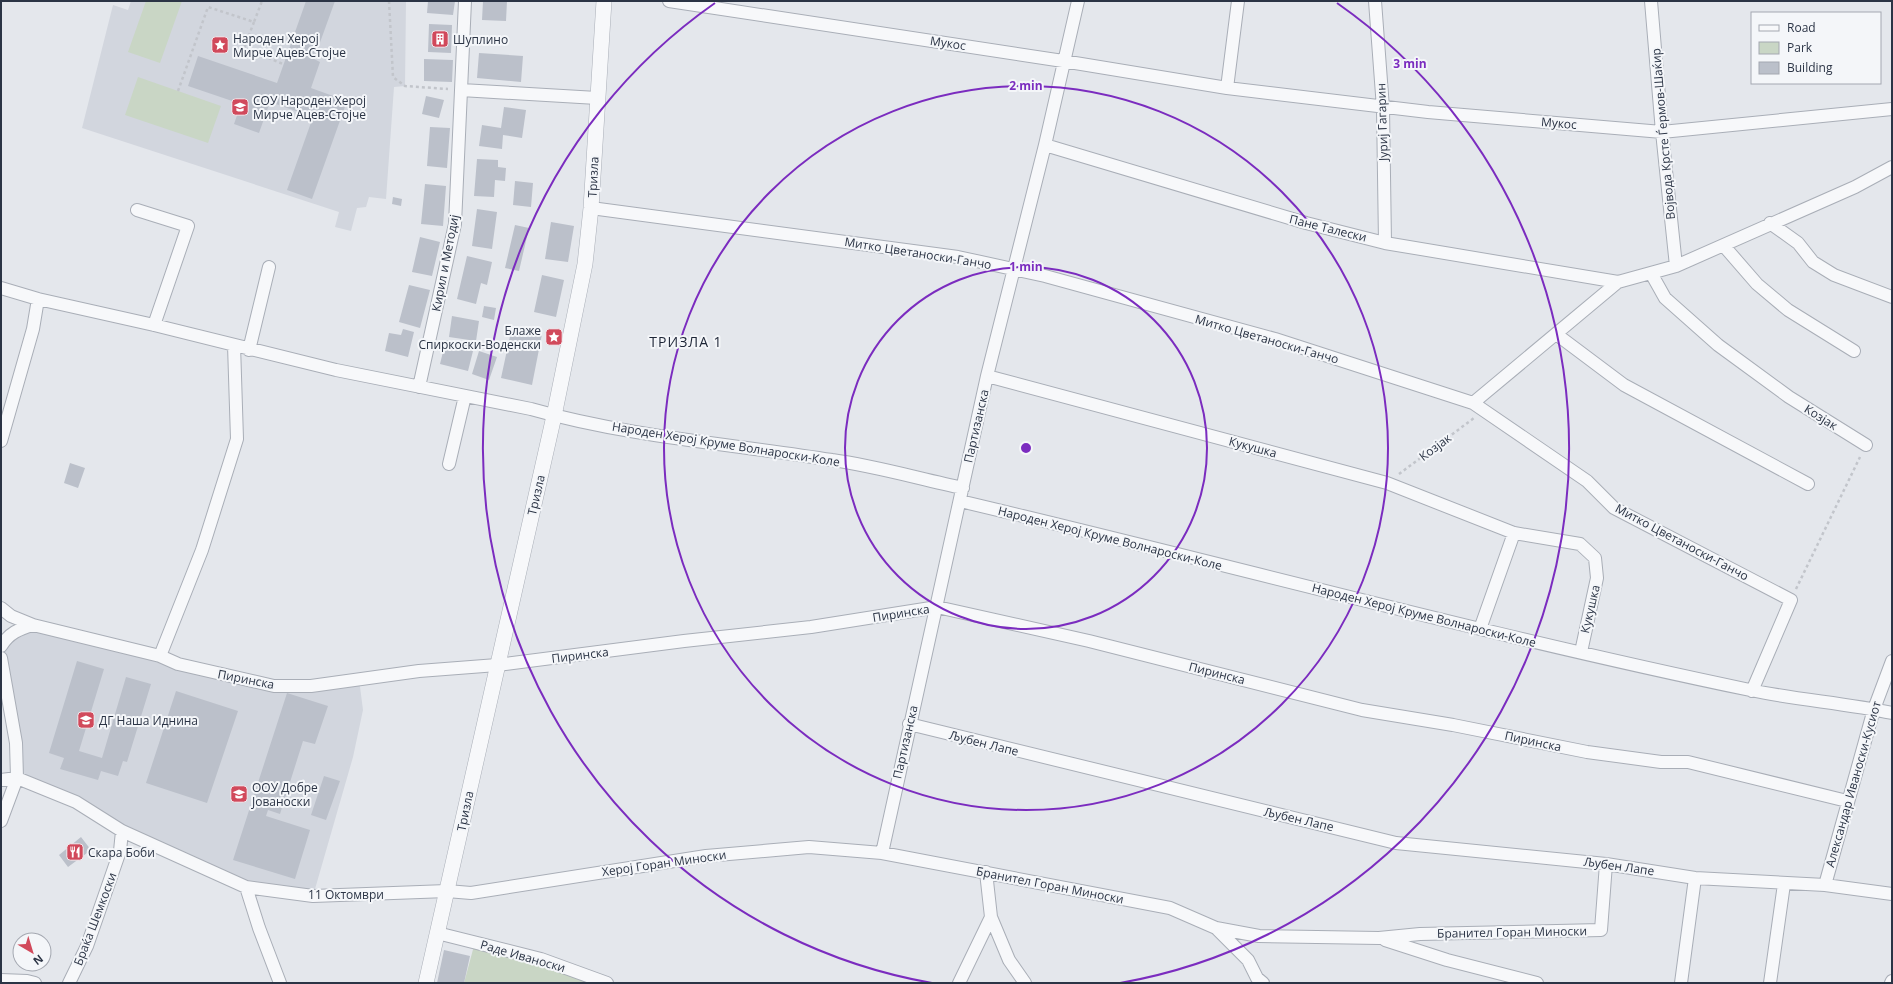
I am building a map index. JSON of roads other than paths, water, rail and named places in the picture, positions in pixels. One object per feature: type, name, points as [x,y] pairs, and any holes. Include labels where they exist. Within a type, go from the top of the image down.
[{"type":"street","name":"Кирил и Методиј","points":[[419,387],[455,224],[465,1]]},
{"type":"street","name":"Тризла","points":[[426,983],[554,416],[585,264],[591,208],[604,1]]},
{"type":"street","name":"Мукос","points":[[669,1],[1063,61],[1227,88],[1383,108],[1662,132],[1892,109]]},
{"type":"street","name":"Партизанска","points":[[882,853],[909,724],[937,607],[988,376],[1013,269],[1045,145],[1063,61],[1078,1]]},
{"type":"street","points":[[1227,88],[1238,1]]},
{"type":"street","name":"Јуриј Гагарин","points":[[1375,1],[1383,108],[1385,243]]},
{"type":"street","name":"Војвода Крсте Ѓермов-Шаќир","points":[[1652,1],[1662,132],[1676,266]]},
{"type":"street","points":[[461,90],[597,98]]},
{"type":"street","name":"Пане Талески","points":[[1045,145],[1306,223],[1385,243],[1618,282]]},
{"type":"street","points":[[1473,403],[1618,282],[1676,266],[1724,246],[1770,223],[1855,187],[1892,167]]},
{"type":"street","name":"Митко Цветаноски-Ганчо","points":[[591,208],[958,257],[1013,269],[1276,339],[1473,403],[1587,481],[1614,508],[1791,600],[1752,691]]},
{"type":"street","points":[[137,210],[188,226],[154,325]]},
{"type":"street","points":[[1770,223],[1798,243],[1813,262],[1834,275],[1892,297]]},
{"type":"street","points":[[1724,246],[1757,284],[1788,310],[1854,352]]},
{"type":"street","points":[[249,350],[269,267]]},
{"type":"street","name":"Козјак","points":[[1651,273],[1664,298],[1718,345],[1789,397],[1866,445]]},
{"type":"street","name":"Народен Херој Круме Волнароски-Коле","points":[[1,288],[38,299],[154,325],[249,350],[419,387],[530,409],[554,416],[697,442],[834,460],[963,488]]},
{"type":"street","points":[[1,441],[33,329],[38,299]]},
{"type":"street","points":[[1556,334],[1624,384],[1808,484]]},
{"type":"street","points":[[160,656],[202,550],[237,439],[234,345]]},
{"type":"street","name":"Кукушка","points":[[988,376],[1387,483],[1514,533],[1580,544],[1595,558],[1597,578],[1581,652]]},
{"type":"street","points":[[449,464],[465,396]]},
{"type":"street","name":"Народен Херој Круме Волнароски-Коле","points":[[960,501],[1480,629],[1752,691],[1892,713]]},
{"type":"street","points":[[1480,629],[1514,533]]},
{"type":"street","name":"Пиринска","points":[[1,608],[11,616],[33,625],[160,656],[178,664],[274,686],[311,686],[419,671],[497,665],[684,641],[811,628],[937,607],[1089,641],[1362,710],[1453,725],[1587,752],[1661,762],[1688,762],[1847,801]]},
{"type":"street","points":[[1,646],[7,637],[21,628],[33,625]]},
{"type":"street","points":[[1,658],[16,743],[17,778],[1,821]]},
{"type":"street","name":"Александар Иваноски-Кусиот","points":[[1825,885],[1847,801],[1874,709],[1892,662]]},
{"type":"street","name":"Љубен Лапе","points":[[909,724],[1396,843],[1606,864],[1695,878],[1784,884],[1825,885],[1892,894]]},
{"type":"street","name":"11 Октомври","points":[[1,780],[17,778],[76,802],[122,831],[246,887],[313,896],[447,891]]},
{"type":"street","name":"Браќа Шемкоски","points":[[69,983],[87,946],[120,851],[122,831]]},
{"type":"street","name":"Херој Горан Миноски","points":[[447,891],[471,893],[720,855],[809,847],[882,853]]},
{"type":"street","name":"Бранител Горан Миноски","points":[[882,853],[1170,908],[1216,928],[1260,936],[1379,938],[1420,934],[1601,930],[1606,864]]},
{"type":"street","points":[[986,872],[991,917],[1010,960],[1025,983]]},
{"type":"street","points":[[1681,983],[1695,878]]},
{"type":"street","points":[[1770,983],[1784,884]]},
{"type":"street","points":[[246,887],[259,928],[280,983]]},
{"type":"street","points":[[959,983],[991,917]]},
{"type":"street","name":"Бранител Горан Миноски","points":[[1216,928],[1248,960],[1257,978],[1263,983]]},
{"type":"street","name":"Раде Иваноски","points":[[437,934],[541,959],[608,983]]},
{"type":"street","name":"Бранител Горан Миноски","points":[[1379,938],[1447,960],[1532,982]]},
{"type":"street","points":[[1,980],[26,981],[35,983]]},
{"type":"place","name":"Шуплино","points":[[440,39]]},
{"type":"place","name":"Народен Херој Мирче Ацев-Стојче","points":[[220,45]]},
{"type":"place","name":"СОУ Народен Херој Мирче Ацев-Стојче","points":[[240,107]]},
{"type":"place","name":"Блаже Спиркоски-Воденски","points":[[554,337]]},
{"type":"place","name":"ДГ Наша Иднина","points":[[86,720]]},
{"type":"place","name":"ООУ Добре Јованоски","points":[[239,794]]},
{"type":"place","name":"Скара Боби","points":[[75,852]]},
{"type":"district","name":"ТРИЗЛА 1","points":[[686,341]]}]
